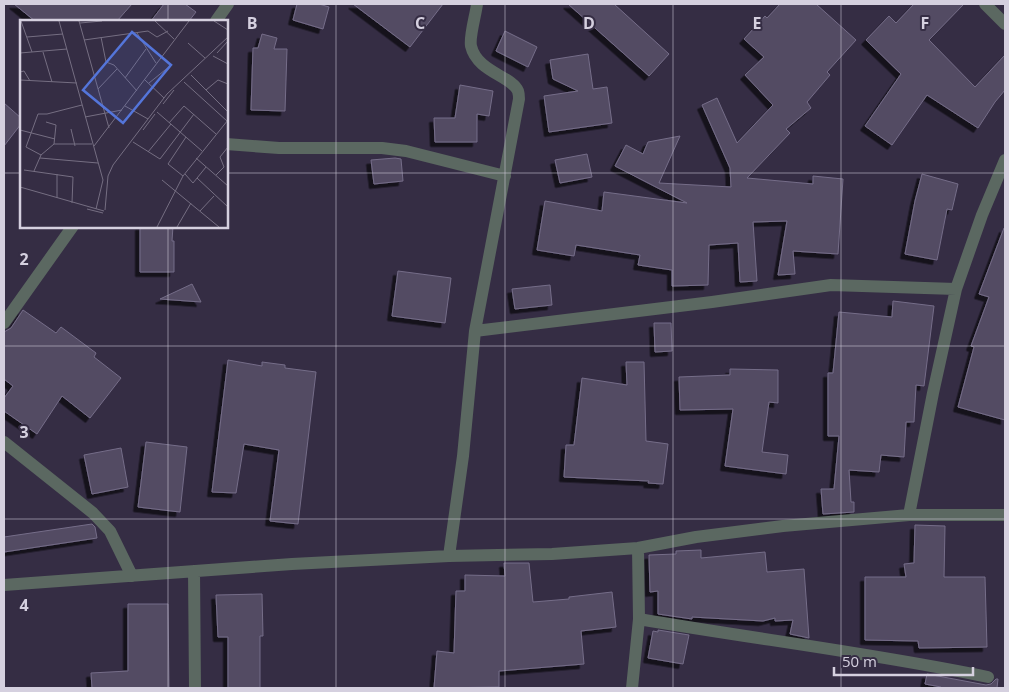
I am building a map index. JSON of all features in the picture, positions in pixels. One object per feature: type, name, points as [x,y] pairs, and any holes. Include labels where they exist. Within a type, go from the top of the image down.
[{"type":"street","points":[[217,20],[228,4]]},
{"type":"street","points":[[449,556],[463,456],[475,331],[519,99],[518,90],[513,84],[482,64],[475,55],[471,45],[478,4]]},
{"type":"street","points":[[985,4],[1005,24]]},
{"type":"street","points":[[228,144],[280,148],[382,148],[406,151],[505,176]]},
{"type":"street","points":[[909,515],[956,289],[982,216],[1005,160]]},
{"type":"street","points":[[4,323],[72,228]]},
{"type":"street","points":[[475,331],[831,285],[956,289]]},
{"type":"street","points":[[4,442],[93,513],[110,531],[132,576]]},
{"type":"street","points":[[4,585],[194,571],[449,556],[552,554],[638,548],[696,537],[783,526],[909,515],[1005,516]]},
{"type":"street","points":[[632,688],[639,619],[638,548]]},
{"type":"street","points":[[194,571],[196,688]]},
{"type":"street","points":[[639,619],[926,664],[988,677]]},
{"type":"building","points":[[14,4],[132,4],[118,20],[34,20]]},
{"type":"building","points":[[164,4],[185,4],[196,12],[190,20],[152,20]]},
{"type":"building","points":[[297,4],[319,4],[329,7],[323,29],[293,20]]},
{"type":"building","points":[[353,4],[443,4],[410,47]]},
{"type":"building","points":[[568,4],[614,4],[669,54],[649,76]]},
{"type":"building","points":[[780,4],[816,4],[856,40],[827,72],[830,75],[807,102],[811,108],[786,129],[790,133],[747,178],[813,184],[813,176],[843,179],[838,254],[793,251],[795,274],[778,275],[787,221],[753,222],[757,281],[740,282],[738,243],[709,245],[708,285],[672,286],[672,270],[638,265],[640,255],[576,245],[574,256],[537,250],[545,201],[602,211],[604,192],[687,203],[615,166],[626,145],[643,154],[648,142],[680,136],[659,183],[731,187],[730,168],[702,105],[717,98],[737,143],[773,105],[745,75],[764,57],[744,39],[765,16],[767,18]]},
{"type":"building","points":[[914,4],[964,4],[929,40],[975,87],[1005,55],[1005,90],[978,128],[927,95],[892,145],[865,126],[901,74],[866,40],[889,16],[896,23]]},
{"type":"building","points":[[505,31],[537,47],[528,67],[496,51]]},
{"type":"building","points":[[262,34],[277,38],[274,49],[287,49],[285,111],[251,110],[253,48],[258,48]]},
{"type":"building","points":[[588,54],[593,89],[607,87],[612,123],[549,132],[544,96],[578,91],[553,79],[550,60]]},
{"type":"building","points":[[460,85],[493,91],[489,116],[477,114],[477,142],[435,142],[434,118],[455,118]]},
{"type":"building","points":[[4,103],[20,117],[20,125],[4,146]]},
{"type":"building","points":[[587,154],[592,177],[560,183],[555,160]]},
{"type":"building","points":[[401,159],[403,181],[374,184],[371,160]]},
{"type":"building","points":[[922,174],[958,184],[952,210],[947,209],[937,260],[905,254]]},
{"type":"building","points":[[140,228],[173,228],[174,272],[140,272]]},
{"type":"building","points":[[1004,228],[1005,420],[958,407],[974,347],[971,346],[989,297],[979,294]]},
{"type":"building","points":[[398,271],[451,278],[445,323],[392,316]]},
{"type":"building","points":[[192,284],[201,302],[160,299]]},
{"type":"building","points":[[550,285],[552,305],[515,309],[512,289]]},
{"type":"building","points":[[893,301],[934,306],[924,386],[916,385],[914,422],[906,422],[904,457],[881,455],[879,472],[849,470],[851,502],[854,502],[854,512],[823,514],[821,489],[834,489],[839,436],[828,436],[828,373],[833,373],[839,312],[892,317]]},
{"type":"building","points":[[23,310],[56,333],[61,327],[96,353],[94,357],[121,378],[90,418],[62,396],[37,434],[4,411],[4,398],[13,386],[4,379],[4,332],[11,328]]},
{"type":"building","points":[[654,323],[671,323],[672,351],[655,352]]},
{"type":"building","points":[[228,360],[262,366],[262,362],[285,365],[285,368],[316,372],[298,524],[270,521],[279,450],[244,444],[236,493],[212,492]]},
{"type":"building","points":[[626,362],[644,362],[646,441],[668,444],[663,484],[648,483],[649,481],[564,477],[566,445],[574,445],[582,378],[627,385]]},
{"type":"building","points":[[730,369],[778,370],[778,403],[769,402],[762,452],[788,455],[786,474],[725,466],[733,409],[680,410],[679,377],[730,375]]},
{"type":"building","points":[[146,442],[187,447],[180,512],[138,507]]},
{"type":"building","points":[[121,448],[128,487],[92,494],[84,455]]},
{"type":"building","points":[[92,524],[95,527],[97,538],[4,552],[4,537]]},
{"type":"building","points":[[915,525],[945,526],[944,577],[985,577],[987,647],[919,648],[918,641],[865,640],[865,577],[906,577],[904,564],[914,563]]},
{"type":"building","points":[[701,550],[701,558],[765,552],[767,572],[804,569],[809,638],[790,634],[793,620],[775,621],[775,618],[763,621],[692,617],[692,619],[658,614],[658,591],[650,592],[649,555],[676,554],[676,551]]},
{"type":"building","points":[[504,563],[529,563],[533,602],[569,599],[569,597],[612,592],[616,627],[581,631],[584,664],[499,671],[499,687],[434,688],[437,651],[454,653],[456,591],[465,591],[465,575],[505,576]]},
{"type":"building","points":[[262,594],[263,636],[260,636],[260,688],[228,688],[228,637],[218,637],[216,595]]},
{"type":"building","points":[[128,604],[168,604],[169,688],[92,688],[91,673],[128,671]]},
{"type":"building","points":[[658,630],[689,635],[683,664],[648,658],[653,631],[658,632]]},
{"type":"building","points":[[927,674],[986,685],[998,679],[997,688],[941,688],[925,684]]}]
